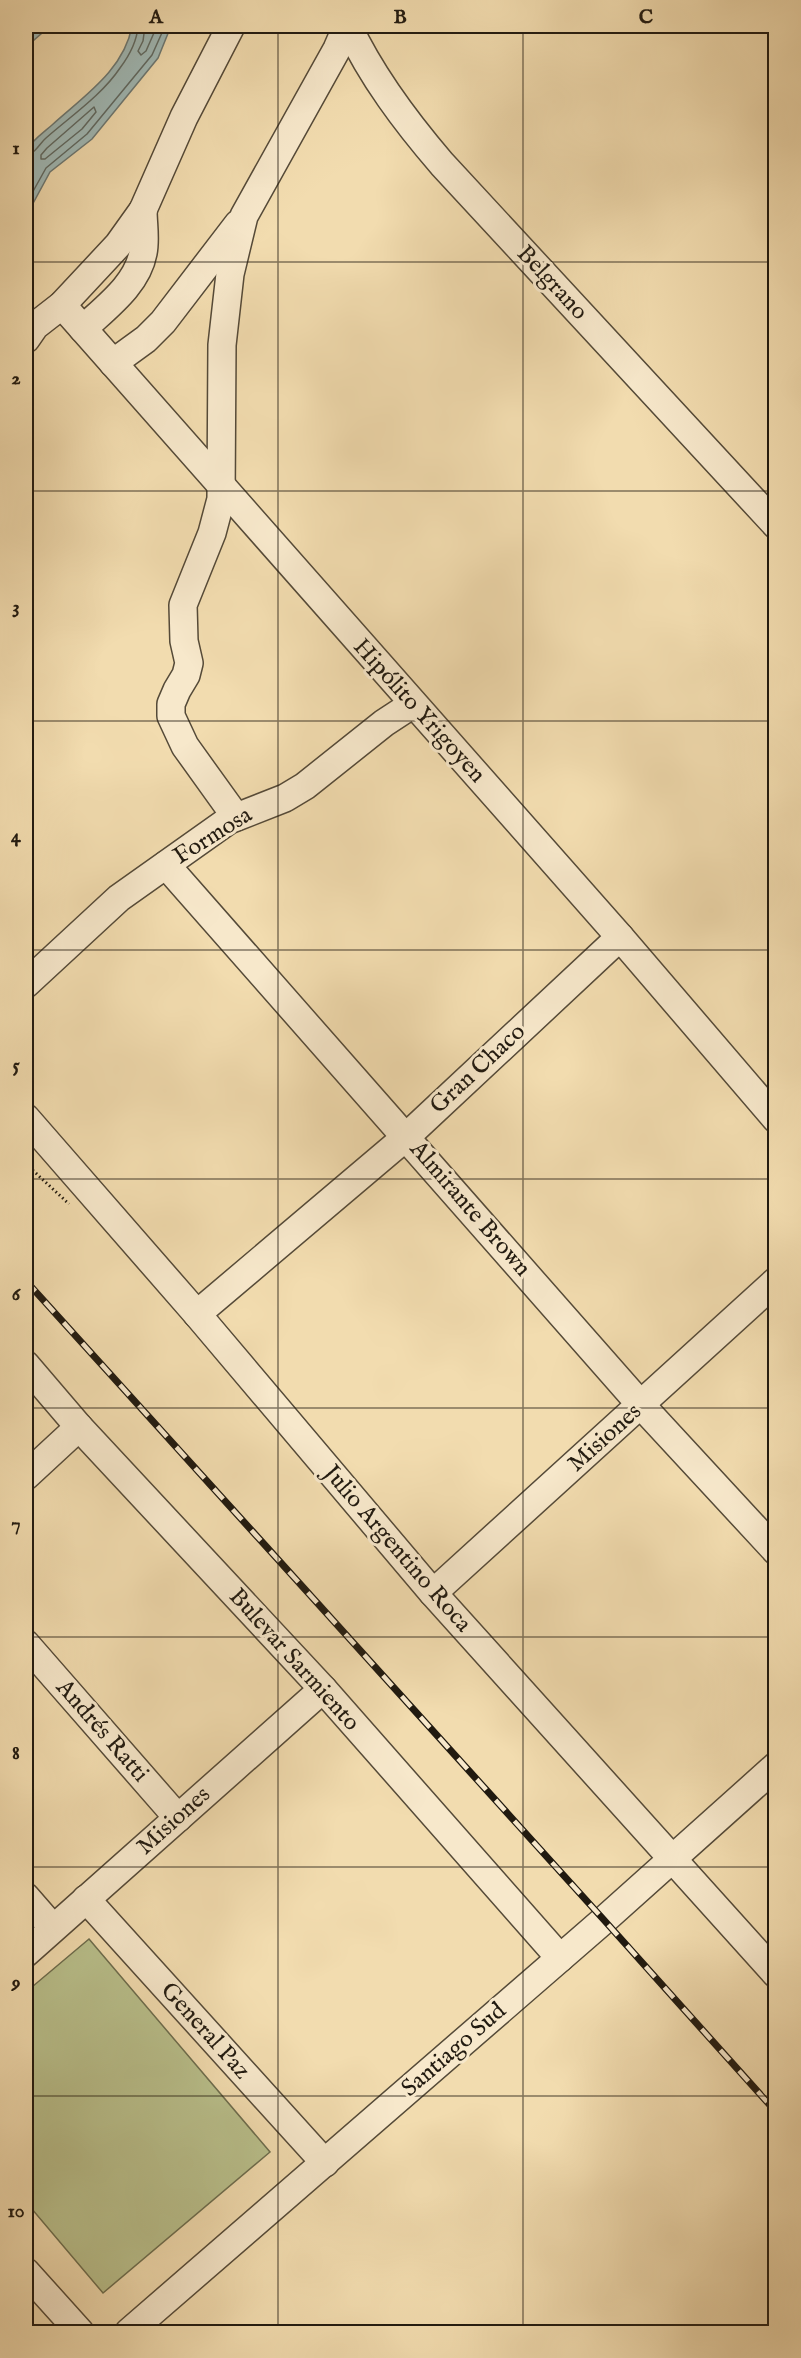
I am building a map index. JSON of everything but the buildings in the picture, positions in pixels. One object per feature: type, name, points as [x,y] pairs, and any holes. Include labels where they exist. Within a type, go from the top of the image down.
[{"type":"street","points":[[26,339],[35,326],[62,305],[118,245],[143,210],[184,117],[231,26]]},
{"type":"street","points":[[112,363],[146,339],[163,322],[244,216],[337,49],[347,26]]},
{"type":"street","name":"Belgrano","points":[[347,26],[360,52],[403,119],[776,525]]},
{"type":"street","points":[[83,329],[128,286],[138,270],[144,251],[143,210]]},
{"type":"street","points":[[236,818],[185,746],[171,716],[171,704],[186,675],[189,663],[184,641],[183,605],[212,533],[221,499],[222,345],[230,274],[244,216]]},
{"type":"street","name":"Hipólito Yrigoyen","points":[[62,305],[620,937],[776,1119]]},
{"type":"street","name":"Formosa","points":[[26,984],[119,898],[236,818],[285,798],[305,786],[384,723],[413,704]]},
{"type":"street","name":"Almirante Brown","points":[[166,865],[641,1405],[776,1551]]},
{"type":"street","name":"Gran Chaco","points":[[196,1314],[406,1137],[620,937]]},
{"type":"street","name":"Julio Argentino Roca","points":[[26,1118],[433,1593],[776,1974]]},
{"type":"street","name":"Misiones","points":[[433,1593],[776,1281]]},
{"type":"street","name":"Bulevar Sarmiento","points":[[26,1365],[79,1427],[322,1689],[560,1958]]},
{"type":"street","points":[[26,1476],[79,1427]]},
{"type":"street","name":"Andrés Ratti","points":[[26,1644],[178,1818]]},
{"type":"street","name":"Misiones","points":[[26,1953],[322,1689]]},
{"type":"street","name":"Santiago Sud","points":[[129,2332],[560,1958],[776,1766]]},
{"type":"street","points":[[26,1897],[53,1928]]},
{"type":"street","name":"General Paz","points":[[86,1899],[325,2163]]},
{"type":"street","points":[[26,2272],[80,2332]]},
{"type":"green space","points":[[89,1939],[270,2152],[103,2293],[26,2202],[26,1992]]},
{"type":"water","points":[[26,26],[50,26],[26,47]]},
{"type":"water","points":[[132,26],[171,26],[158,58],[92,139],[50,172],[30,209],[26,225],[24,175],[28,147],[89,93],[112,69],[128,42]]},
{"type":"railway","points":[[26,1281],[776,2112]]}]
